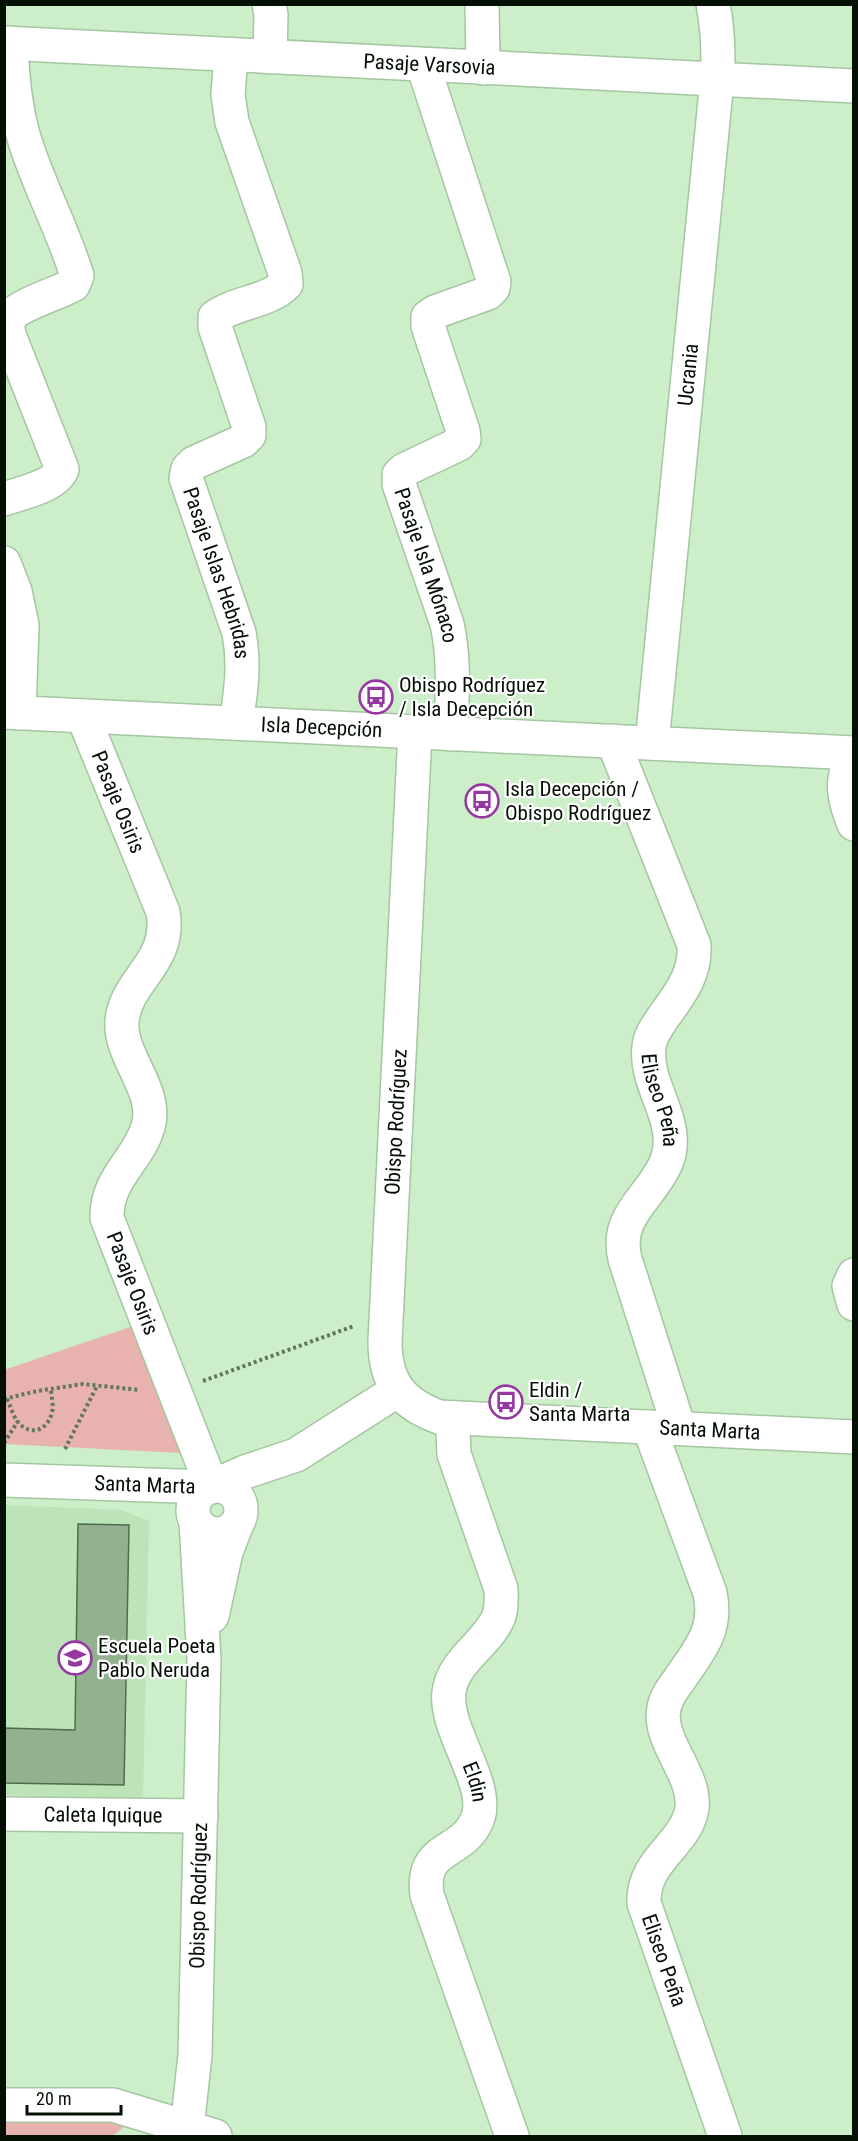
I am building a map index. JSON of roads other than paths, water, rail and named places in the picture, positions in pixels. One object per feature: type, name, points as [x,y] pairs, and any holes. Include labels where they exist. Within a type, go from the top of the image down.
[{"type":"street","points":[[269,4],[270,57]]},
{"type":"street","points":[[482,4],[483,68]]},
{"type":"street","name":"Ucrania","points":[[652,743],[717,80],[719,52],[713,4]]},
{"type":"street","points":[[4,499],[53,481],[62,469],[9,335],[8,323],[20,309],[73,285],[77,276],[25,140],[17,110],[8,43]]},
{"type":"street","name":"Pasaje Varsovia","points":[[8,43],[854,86]]},
{"type":"street","name":"Pasaje Islas Hebridas","points":[[231,55],[228,95],[232,122],[285,273],[286,284],[279,291],[223,311],[215,317],[215,327],[249,427],[249,435],[243,441],[194,463],[188,469],[186,478],[239,633],[243,652],[236,723]]},
{"type":"street","name":"Pasaje Isla Mónaco","points":[[423,65],[494,282],[493,288],[488,293],[435,312],[428,317],[428,326],[464,439],[459,444],[404,470],[399,475],[399,484],[447,624],[453,670],[451,734]]},
{"type":"street","points":[[4,563],[15,591],[22,625],[12,712]]},
{"type":"street","name":"Isla Decepción","points":[[12,712],[854,753]]},
{"type":"street","name":"Pasaje Osiris","points":[[83,716],[163,912],[165,923],[162,945],[124,1010],[122,1036],[148,1103],[148,1125],[145,1135],[109,1195],[107,1206],[110,1229],[175,1391],[205,1499]]},
{"type":"street","name":"Obispo Rodríguez","points":[[192,2134],[201,1816],[205,1499],[245,1472],[296,1455],[398,1390],[385,1359],[385,1341],[415,732]]},
{"type":"street","name":"Eliseo Peña","points":[[613,741],[694,945],[695,958],[692,972],[652,1035],[649,1045],[648,1060],[669,1123],[670,1149],[667,1162],[628,1220],[622,1238],[664,1428],[713,1605],[708,1634],[669,1695],[663,1711],[664,1723],[690,1788],[692,1808],[683,1828],[650,1873],[643,1892],[644,1903],[724,2136]]},
{"type":"street","points":[[854,758],[846,774],[844,797],[854,824]]},
{"type":"street","points":[[854,1275],[849,1286],[854,1304]]},
{"type":"street","name":"Santa Marta","points":[[398,1390],[409,1402],[439,1417],[854,1437]]},
{"type":"street","name":"Eldin","points":[[455,1418],[454,1454],[501,1588],[501,1604],[494,1626],[457,1670],[449,1691],[450,1713],[476,1786],[480,1807],[478,1818],[472,1831],[461,1841],[435,1857],[425,1881],[427,1895],[512,2136]]},
{"type":"street","name":"Obispo Rodríguez","points":[[204,1650],[226,1552],[238,1522],[296,1455]]},
{"type":"street","name":"Santa Marta","points":[[4,1480],[83,1484],[205,1499]]},
{"type":"street","points":[[205,1499],[207,1532],[215,1534],[230,1531],[238,1522]]},
{"type":"street","name":"Caleta Iquique","points":[[4,1814],[201,1816]]},
{"type":"street","points":[[4,2105],[113,2105],[192,2134]]},
{"type":"place","name":"Obispo Rodríguez / Isla Decepción","points":[[376,697]]},
{"type":"place","name":"Isla Decepción / Obispo Rodríguez","points":[[482,801]]},
{"type":"place","name":"Eldin / Santa Marta","points":[[506,1402]]},
{"type":"place","name":"Escuela Poeta Pablo Neruda","points":[[75,1658]]}]
